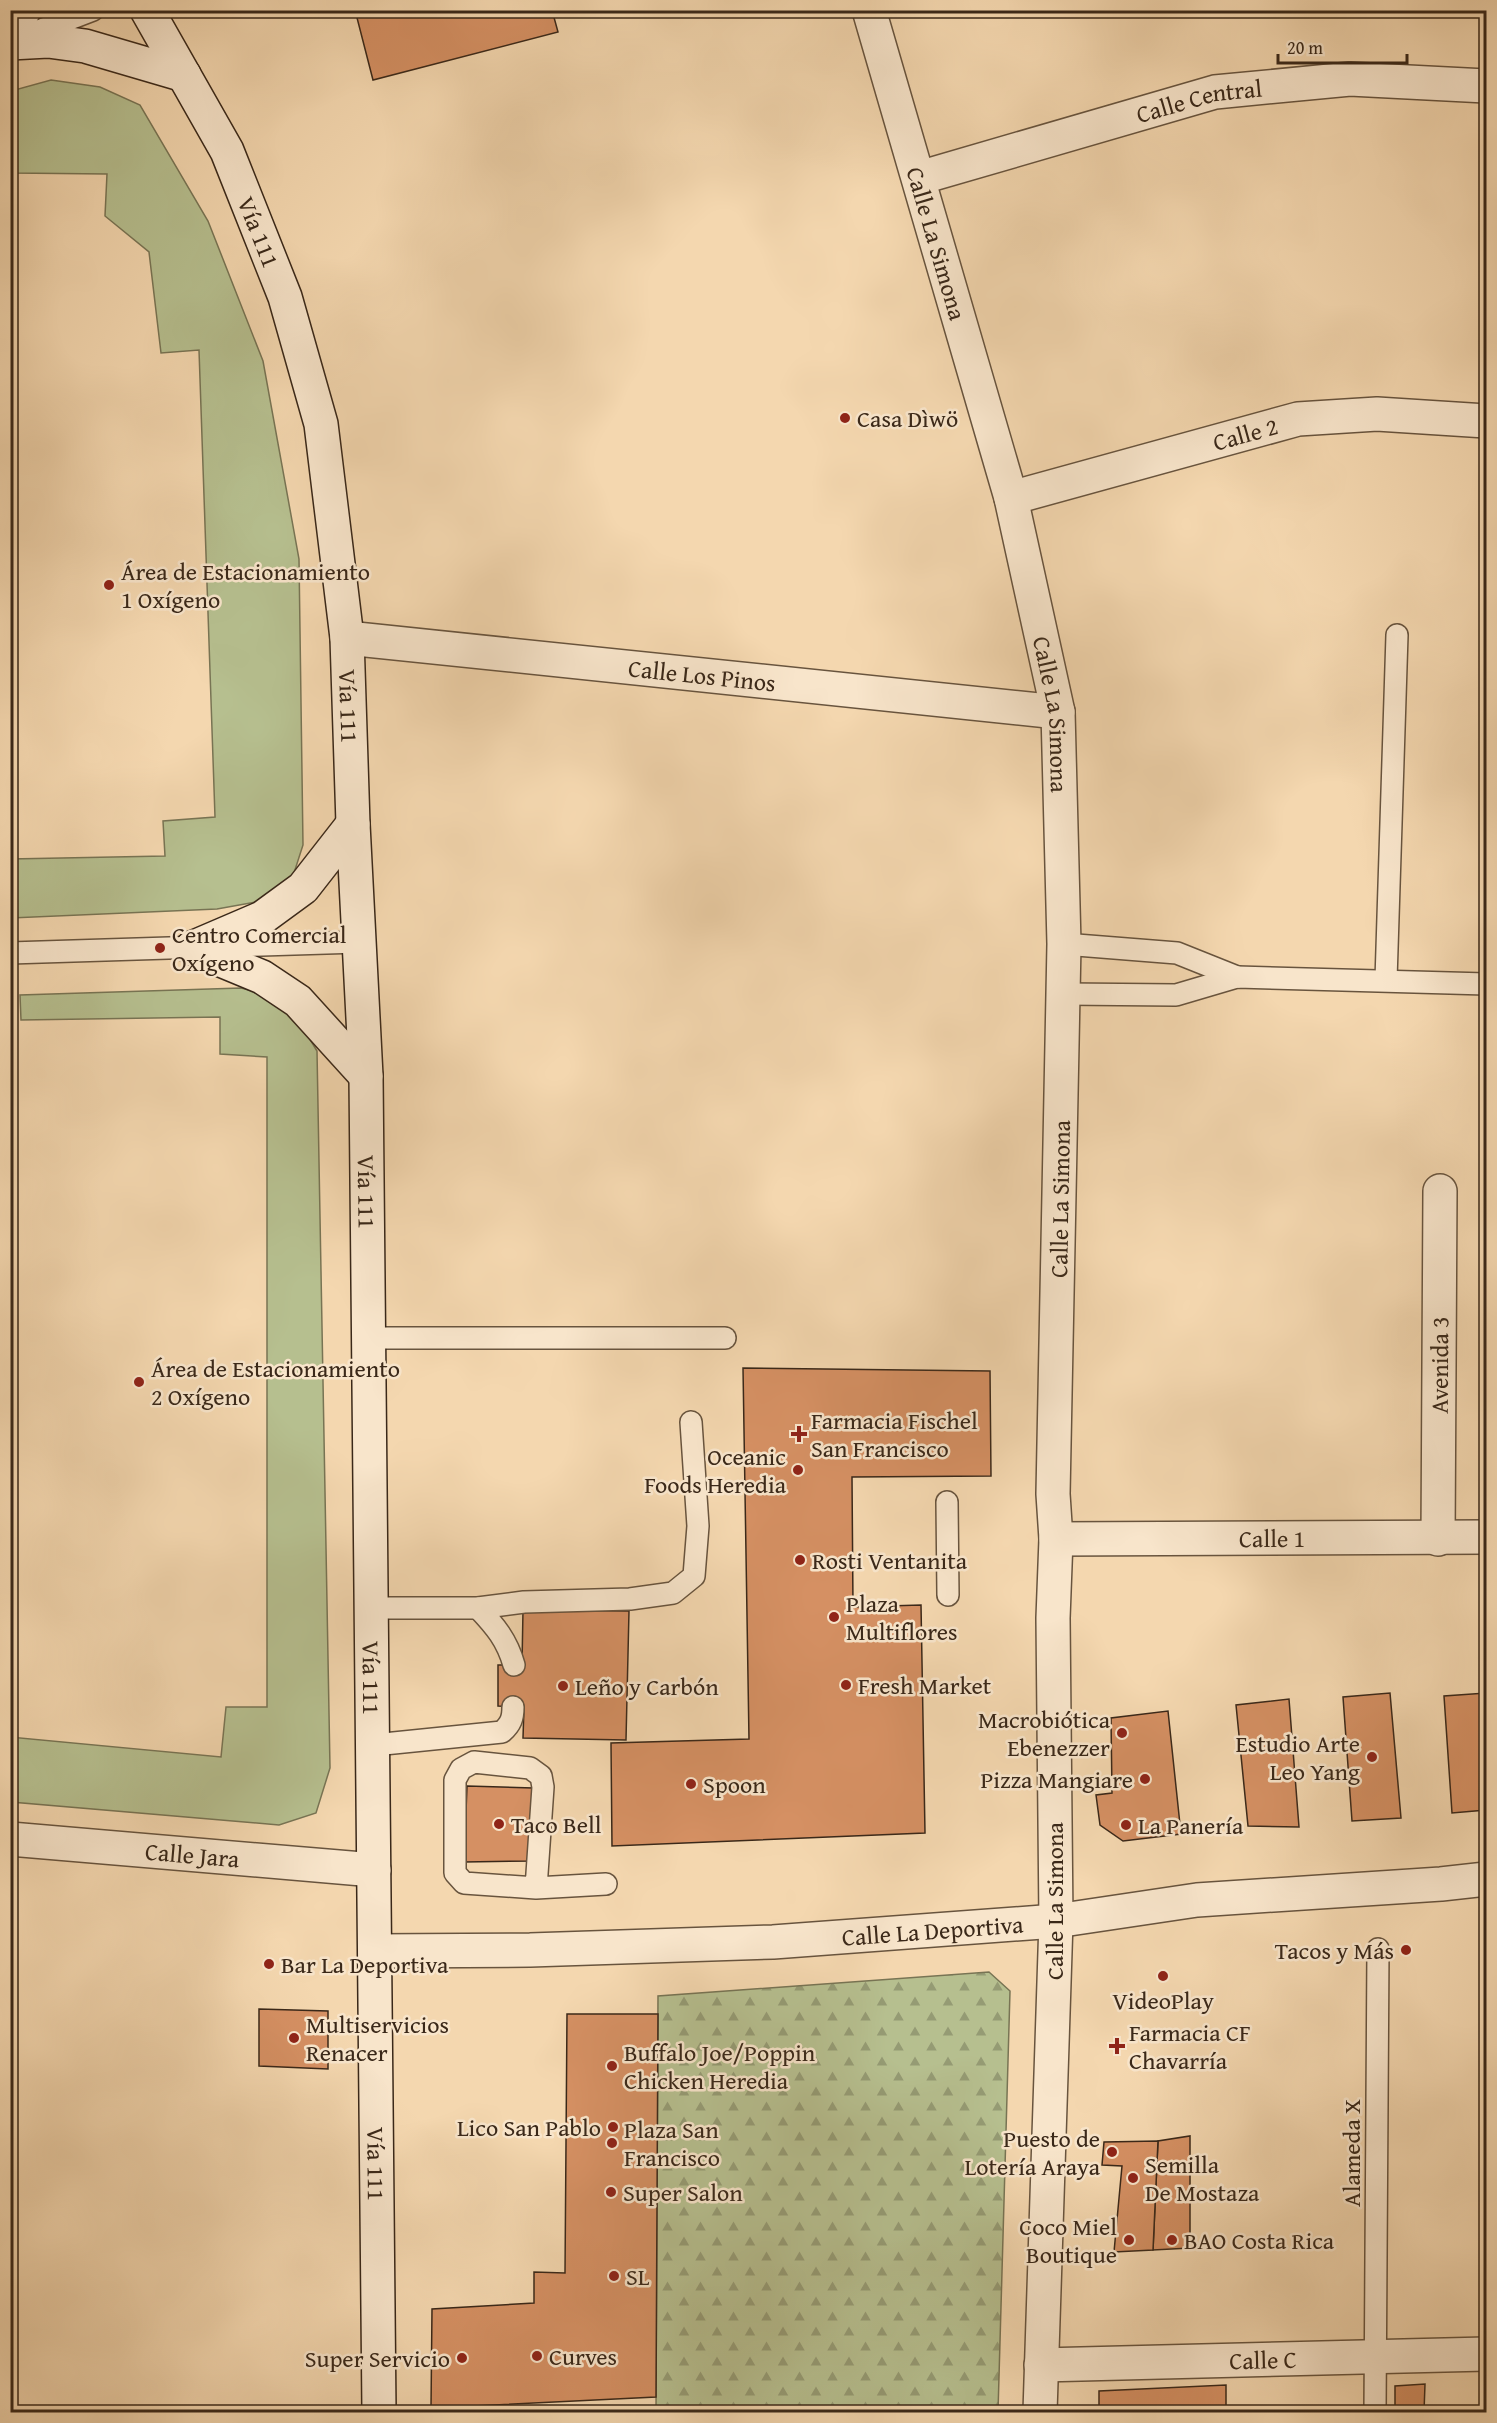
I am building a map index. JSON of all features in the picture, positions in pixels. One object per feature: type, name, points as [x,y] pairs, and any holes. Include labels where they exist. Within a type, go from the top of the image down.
[{"type":"street","points":[[10,36],[24,10]]},
{"type":"street","name":"Vía 111","points":[[147,10],[227,151],[285,297],[321,424],[347,638],[353,824],[366,1076],[379,2412]]},
{"type":"street","name":"Calle La Simona","points":[[869,10],[1011,498],[1058,712],[1065,944],[1053,1494],[1056,1539],[1053,1618],[1056,1921],[1040,2412]]},
{"type":"street","points":[[10,42],[48,41],[85,46],[184,75]]},
{"type":"street","name":"Calle Central","points":[[919,178],[1215,92],[1350,79],[1486,86]]},
{"type":"street","name":"Calle 2","points":[[1011,498],[1298,419],[1377,414],[1486,421]]},
{"type":"street","name":"Calle Los Pinos","points":[[347,638],[1058,712]]},
{"type":"street","points":[[192,948],[262,918],[303,888],[353,824]]},
{"type":"street","points":[[192,948],[262,977],[298,1001],[366,1076]]},
{"type":"street","name":"Avenida 3","points":[[1438,1539],[1440,1191]]},
{"type":"street","name":"Calle 1","points":[[1056,1539],[1486,1538]]},
{"type":"street","name":"Calle Jara","points":[[10,1839],[374,1870]]},
{"type":"street","name":"Calle La Deportiva","points":[[375,1951],[530,1950],[772,1942],[1056,1921],[1197,1900],[1486,1879]]},
{"type":"street","name":"Calle C","points":[[1041,2365],[1486,2354]]},
{"type":"lane","points":[[10,42],[93,10]]},
{"type":"lane","points":[[1386,980],[1397,635]]},
{"type":"lane","points":[[10,953],[359,942]]},
{"type":"lane","points":[[1065,944],[1177,953],[1238,977]]},
{"type":"lane","points":[[1064,994],[1176,995],[1238,977],[1486,984]]},
{"type":"lane","points":[[369,1338],[725,1338]]},
{"type":"lane","points":[[372,1608],[478,1608],[524,1602],[630,1599],[673,1593],[693,1576],[698,1526],[691,1422]]},
{"type":"lane","points":[[947,1502],[948,1594]]},
{"type":"lane","points":[[478,1608],[498,1629],[509,1647],[514,1665]]},
{"type":"lane","points":[[374,1745],[502,1732],[509,1726],[513,1717],[513,1707]]},
{"type":"lane","points":[[536,1888],[543,1787],[541,1776],[530,1768],[474,1762],[461,1769],[455,1780],[455,1873],[464,1883],[536,1888],[606,1884]]},
{"type":"lane","name":"Alameda X","points":[[1375,2412],[1378,1949]]},
{"type":"green space","points":[[51,80],[100,87],[140,105],[208,221],[263,361],[299,559],[303,845],[293,876],[274,892],[256,902],[217,909],[11,918],[10,859],[165,856],[163,821],[215,817],[199,350],[161,353],[149,252],[105,216],[107,174],[11,173],[11,91]]},
{"type":"green space","points":[[241,988],[269,995],[305,1031],[317,1051],[330,1768],[316,1813],[279,1825],[11,1802],[10,1737],[221,1757],[226,1707],[267,1707],[267,1057],[220,1054],[220,1017],[21,1020],[20,995]]},
{"type":"green space","points":[[989,1972],[1010,1991],[998,2412],[656,2412],[658,1996]]},
{"type":"building","points":[[355,10],[552,10],[558,32],[373,80]]},
{"type":"building","name":"Plaza Multiflores","points":[[743,1368],[990,1371],[991,1476],[852,1477],[853,1607],[921,1605],[925,1833],[612,1846],[611,1743],[749,1739]]},
{"type":"building","name":"Leño y Carbón","points":[[523,1610],[629,1611],[626,1740],[523,1738],[524,1707],[498,1706],[498,1665],[522,1665]]},
{"type":"building","name":"Estudio Arte Leo Yang","points":[[1390,1693],[1401,1818],[1352,1821],[1343,1697]]},
{"type":"building","points":[[1486,1693],[1486,1810],[1452,1813],[1444,1696]]},
{"type":"building","points":[[1289,1699],[1299,1827],[1248,1826],[1236,1705]]},
{"type":"building","points":[[1168,1711],[1181,1834],[1123,1841],[1100,1825],[1096,1795],[1112,1793],[1111,1718]]},
{"type":"building","name":"Taco Bell","points":[[467,1786],[533,1788],[531,1861],[464,1862]]},
{"type":"building","name":"Multiservicios Renacer","points":[[259,2009],[328,2011],[328,2069],[259,2066]]},
{"type":"building","name":"Plaza San Francisco","points":[[567,2014],[658,2014],[656,2397],[431,2408],[432,2309],[534,2303],[534,2272],[565,2273]]},
{"type":"building","points":[[1190,2136],[1190,2248],[1153,2250],[1158,2141]]},
{"type":"building","points":[[1158,2141],[1153,2250],[1114,2252],[1122,2166],[1102,2165],[1104,2142]]},
{"type":"building","points":[[1425,2384],[1424,2412],[1395,2412],[1395,2386]]},
{"type":"building","points":[[1226,2385],[1226,2412],[1099,2412],[1099,2391]]},
{"type":"place","name":"Casa Dìwö","points":[[845,418]]},
{"type":"place","name":"Área de Estacionamiento 1 Oxígeno","points":[[109,585]]},
{"type":"place","name":"Centro Comercial Oxígeno","points":[[160,948]]},
{"type":"place","name":"Área de Estacionamiento 2 Oxígeno","points":[[139,1382]]},
{"type":"place","name":"Farmacia Fischel San Francisco","points":[[799,1434]]},
{"type":"place","name":"Oceanic Foods Heredia","points":[[798,1470]]},
{"type":"place","name":"Rosti Ventanita","points":[[800,1560]]},
{"type":"place","name":"Plaza Multiflores","points":[[834,1617]]},
{"type":"place","name":"Fresh Market","points":[[846,1685]]},
{"type":"place","name":"Leño y Carbón","points":[[563,1686]]},
{"type":"place","name":"Macrobiótica Ebenezzer","points":[[1122,1733]]},
{"type":"place","name":"Estudio Arte Leo Yang","points":[[1372,1757]]},
{"type":"place","name":"Pizza Mangiare","points":[[1145,1779]]},
{"type":"place","name":"Spoon","points":[[691,1784]]},
{"type":"place","name":"Taco Bell","points":[[499,1824]]},
{"type":"place","name":"La Panería","points":[[1126,1825]]},
{"type":"place","name":"Tacos y Más","points":[[1406,1950]]},
{"type":"place","name":"Bar La Deportiva","points":[[269,1964]]},
{"type":"place","name":"VideoPlay","points":[[1163,1976]]},
{"type":"place","name":"Multiservicios Renacer","points":[[294,2038]]},
{"type":"place","name":"Farmacia CF Chavarría","points":[[1117,2046]]},
{"type":"place","name":"Buffalo Joe/Poppin Chicken Heredia","points":[[612,2066]]},
{"type":"place","name":"Lico San Pablo","points":[[613,2127]]},
{"type":"place","name":"Plaza San Francisco","points":[[612,2143]]},
{"type":"place","name":"Puesto de Lotería Araya","points":[[1112,2152]]},
{"type":"place","name":"Semilla De Mostaza","points":[[1133,2178]]},
{"type":"place","name":"Super Salon","points":[[611,2192]]},
{"type":"place","name":"Coco Miel Boutique","points":[[1129,2240]]},
{"type":"place","name":"BAO Costa Rica","points":[[1172,2240]]},
{"type":"place","name":"SL","points":[[614,2276]]},
{"type":"place","name":"Curves","points":[[537,2356]]},
{"type":"place","name":"Super Servicio","points":[[462,2358]]}]
